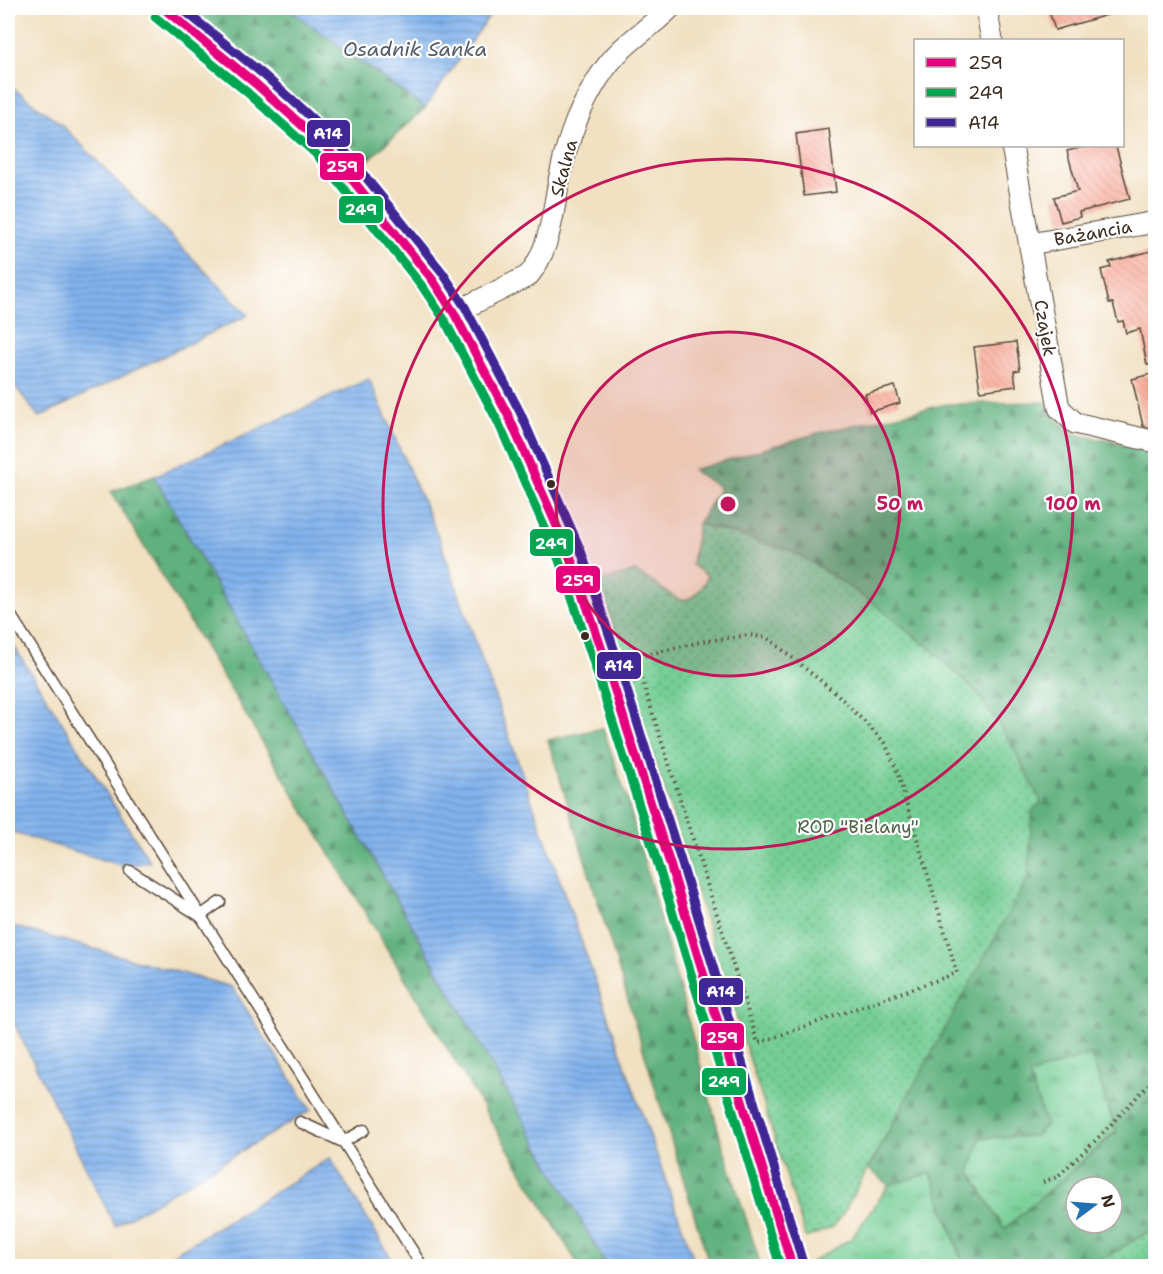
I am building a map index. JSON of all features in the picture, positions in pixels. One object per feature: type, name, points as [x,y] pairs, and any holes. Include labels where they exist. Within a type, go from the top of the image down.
[{"type":"main road","points":[[163,8],[256,84],[326,147],[432,279],[454,313],[513,427],[570,556],[603,653],[670,864],[792,1266]]},
{"type":"street","name":"Skalna","points":[[454,313],[528,276],[536,267],[544,252],[562,165],[577,119],[595,84],[620,51],[670,8]]},
{"type":"street","points":[[986,8],[992,39]]},
{"type":"street","name":"Czajek","points":[[1012,147],[1059,408],[1075,423],[1155,442]]},
{"type":"street","name":"Bażancia","points":[[1030,244],[1155,222]]},
{"type":"lane","points":[[8,611],[422,1266]]},
{"type":"lane","points":[[130,871],[200,916]]},
{"type":"lane","points":[[200,916],[220,902]]},
{"type":"lane","points":[[300,1122],[343,1142]]},
{"type":"lane","points":[[343,1142],[364,1130]]},
{"type":"path","points":[[636,650],[638,657],[636,662],[758,1043],[957,974],[896,768],[885,743],[838,695],[768,638],[749,635],[700,642],[638,657]]},
{"type":"path","points":[[1043,1182],[1057,1177],[1096,1140],[1155,1077]]},
{"type":"green space","points":[[180,8],[287,8],[425,108],[361,167],[265,75]]},
{"type":"green space","points":[[1045,402],[1056,419],[1074,434],[1155,450],[1155,1228],[1091,1266],[964,1266],[931,1173],[889,1185],[869,1169],[1028,878],[1032,811],[1041,802],[1011,743],[977,693],[927,646],[873,603],[739,535],[698,524],[720,488],[693,470],[818,433],[947,404]],"holes":[[[1091,1054],[1116,1132],[1066,1175],[1124,1175],[1124,1235],[1064,1235],[1064,1177],[1004,1229],[970,1172],[980,1138],[1036,1136],[1046,1124],[1029,1075]]]},
{"type":"green space","points":[[154,476],[607,1266],[579,1266],[111,492]]},
{"type":"green space","name":"ROD \"Bielany\"","points":[[698,524],[792,551],[873,603],[927,646],[977,693],[1011,743],[1041,802],[1032,811],[1028,878],[841,1217],[833,1227],[806,1238],[599,582],[635,571],[679,600],[694,596],[708,576],[692,565]]},
{"type":"green space","points":[[603,728],[628,802],[721,1140],[761,1266],[710,1266],[548,740]]},
{"type":"green space","points":[[1091,1054],[1116,1131],[1004,1230],[970,1172],[980,1138],[1036,1136],[1029,1075]]},
{"type":"green space","points":[[931,1173],[964,1266],[811,1266],[810,1263],[852,1238],[889,1185]]},
{"type":"green space","points":[[1155,1228],[1155,1266],[1091,1266]]},
{"type":"water","name":"Osadnik Sanka","points":[[287,8],[495,8],[425,108]]},
{"type":"water","points":[[8,84],[61,124],[248,315],[39,417],[8,377]]},
{"type":"water","points":[[369,379],[439,538],[696,1266],[607,1266],[154,476]]},
{"type":"water","points":[[8,637],[150,862],[123,866],[8,831]]},
{"type":"water","points":[[8,925],[232,987],[311,1110],[115,1226],[8,1011]]},
{"type":"water","points":[[330,1158],[396,1266],[154,1266]]},
{"type":"building","points":[[1048,8],[1113,8],[1114,13],[1055,30]]},
{"type":"building","points":[[829,129],[836,192],[804,196],[796,134]]},
{"type":"building","points":[[1083,147],[1116,147],[1130,199],[1079,212],[1080,217],[1061,222],[1054,197],[1078,191],[1067,151]]},
{"type":"building","points":[[1155,250],[1155,276],[1151,277],[1155,293],[1155,364],[1147,365],[1140,329],[1126,333],[1123,321],[1118,322],[1113,303],[1109,303],[1101,270],[1111,267],[1109,262]]},
{"type":"building","points":[[1016,342],[1020,370],[1014,371],[1016,386],[980,391],[974,347]]},
{"type":"building","points":[[1155,373],[1155,429],[1143,426],[1132,379]]},
{"type":"building","points":[[895,386],[900,403],[870,412],[865,394]]},
{"type":"transit line","name":"259","points":[[163,8],[256,84],[326,147],[432,279],[454,313],[509,417],[570,556],[603,653],[670,864],[792,1266]]},
{"type":"transit line","name":"A14","points":[[181,8],[264,75],[335,139],[442,272],[465,307],[520,412],[581,551],[614,649],[803,1263]]},
{"type":"transit line","name":"249","points":[[155,17],[248,93],[317,155],[422,286],[444,319],[498,422],[559,560],[592,657],[780,1266]]}]
